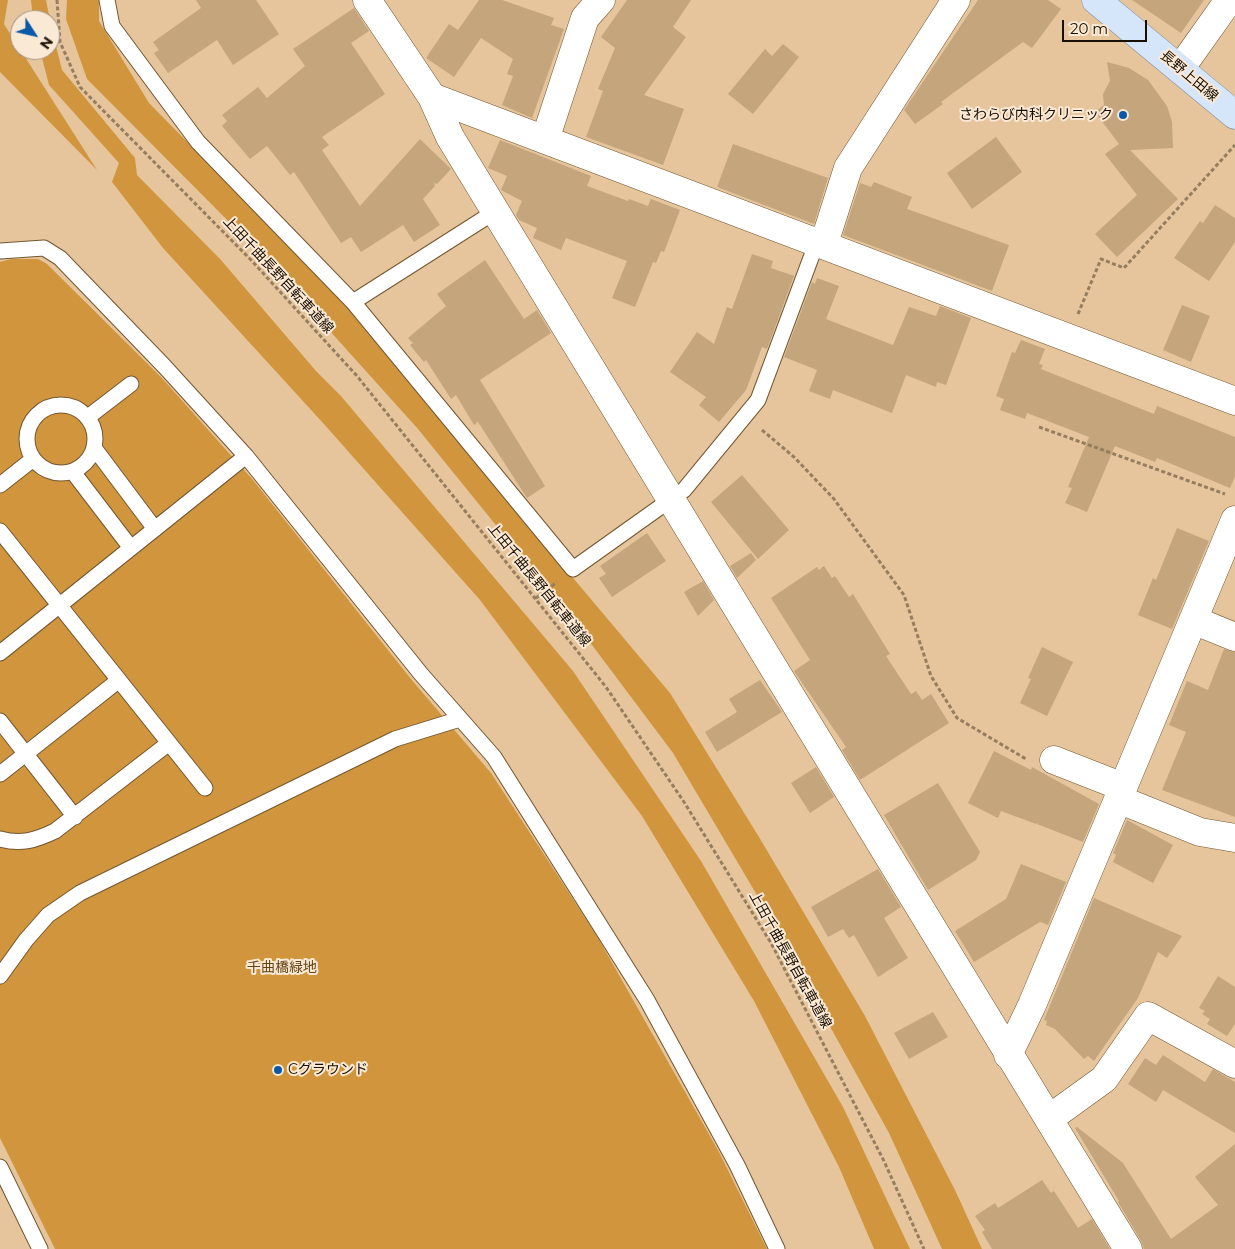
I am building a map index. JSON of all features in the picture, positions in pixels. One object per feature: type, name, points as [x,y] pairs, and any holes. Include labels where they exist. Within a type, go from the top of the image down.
[{"type":"main road","name":"長野上田線","points":[[1096,0],[1235,115]]},
{"type":"street","points":[[367,0],[432,97],[450,137],[671,497],[1008,1056],[1050,1118],[1128,1249]]},
{"type":"street","points":[[545,140],[585,18],[601,0]]},
{"type":"street","points":[[821,243],[828,231],[848,168],[956,0]]},
{"type":"street","points":[[1180,69],[1229,0]]},
{"type":"street","points":[[432,97],[1235,401]]},
{"type":"street","points":[[1008,1056],[1032,1005],[1235,520]]},
{"type":"street","points":[[1194,620],[1235,636]]},
{"type":"street","points":[[1054,760],[1200,832],[1235,838]]},
{"type":"street","points":[[1050,1118],[1104,1079],[1148,1016],[1235,1064]]},
{"type":"lane","points":[[107,0],[112,26],[198,142],[353,302],[573,569],[671,497],[684,490],[758,400],[812,255],[821,243]]},
{"type":"lane","points":[[353,302],[496,211]]},
{"type":"lane","points":[[0,251],[44,248],[60,258],[165,367],[246,456],[421,674],[494,757],[647,1000],[737,1165],[777,1249]]},
{"type":"lane","points":[[88,417],[131,384]]},
{"type":"lane","points":[[65,404],[76,407],[88,417],[96,432],[94,449],[86,463],[73,472],[53,472],[42,467],[33,459],[28,448],[27,436],[29,426],[44,409],[54,405],[65,404]]},
{"type":"lane","points":[[94,449],[155,529]]},
{"type":"lane","points":[[0,653],[246,456]]},
{"type":"lane","points":[[0,485],[33,459]]},
{"type":"lane","points":[[73,472],[131,548]]},
{"type":"lane","points":[[0,531],[205,788]]},
{"type":"lane","points":[[0,774],[119,680]]},
{"type":"lane","points":[[0,976],[26,940],[48,915],[80,893],[395,740],[460,719]]},
{"type":"lane","points":[[0,721],[75,816]]},
{"type":"lane","points":[[0,839],[13,843],[34,840],[54,831],[169,743]]},
{"type":"lane","points":[[0,1167],[40,1249]]},
{"type":"path","name":"上田千曲長野自転車道線","points":[[57,0],[60,42],[80,87],[251,260],[356,376],[606,687],[684,802],[771,942],[883,1159],[924,1249]]},
{"type":"path","points":[[1069,338],[1101,259],[1124,268],[1235,145]]},
{"type":"path","points":[[742,418],[769,434],[834,499],[904,595],[931,676],[958,718],[1028,760],[1054,760]]},
{"type":"path","points":[[1039,426],[1226,494]]},
{"type":"green space","points":[[0,0],[8,0],[4,24],[10,33],[10,60],[27,60],[97,170],[0,72]]},
{"type":"green space","points":[[31,0],[46,0],[48,10],[32,10]]},
{"type":"green space","points":[[67,0],[99,0],[99,21],[149,103],[371,329],[472,458],[670,693],[759,837],[865,1016],[955,1190],[982,1249],[942,1249],[889,1133],[761,902],[673,753],[580,629],[418,429],[257,250],[87,79],[66,19]]},
{"type":"green space","points":[[43,60],[60,60],[62,70],[135,158],[137,175],[221,260],[316,371],[341,396],[573,671],[701,861],[843,1107],[910,1249],[874,1249],[839,1167],[754,1001],[642,816],[480,600],[323,423],[163,248],[112,182],[119,163],[49,85]]},
{"type":"green space","name":"千曲橋緑地","points":[[11,259],[38,259],[47,264],[161,377],[253,480],[411,679],[491,773],[597,936],[719,1152],[767,1249],[55,1249],[0,1138],[0,262]]},
{"type":"building","points":[[196,0],[256,0],[279,34],[233,65],[217,40],[168,73],[154,53],[159,50],[153,42],[201,8]]},
{"type":"building","points":[[479,0],[502,0],[554,18],[551,25],[564,29],[532,118],[502,105],[513,76],[507,74],[513,59],[481,38],[454,77],[426,58],[449,24],[458,30]]},
{"type":"building","points":[[627,0],[691,0],[673,27],[686,37],[644,95],[684,109],[663,165],[586,137],[603,91],[598,89],[615,48],[601,37]]},
{"type":"building","points":[[978,0],[1048,0],[1061,9],[1032,48],[1023,42],[941,102],[943,104],[915,124],[904,110]]},
{"type":"building","points":[[1132,0],[1204,0],[1181,33]]},
{"type":"building","points":[[354,8],[369,31],[351,43],[385,94],[322,137],[329,145],[322,150],[360,206],[420,139],[451,169],[437,184],[434,183],[435,186],[423,199],[440,225],[414,242],[403,225],[361,252],[351,237],[341,243],[294,172],[290,175],[267,146],[250,159],[222,126],[227,121],[222,115],[258,87],[267,98],[305,66],[293,49]]},
{"type":"building","points":[[783,44],[799,57],[753,114],[728,94],[765,49],[772,56]]},
{"type":"building","points":[[1107,62],[1129,68],[1148,80],[1167,106],[1172,122],[1173,148],[1130,150],[1178,199],[1117,257],[1095,234],[1137,195],[1105,154],[1119,144],[1095,112],[1104,105],[1103,94],[1110,81]]},
{"type":"building","points":[[996,137],[1022,172],[972,209],[947,173]]},
{"type":"building","points":[[500,140],[591,176],[587,186],[628,201],[629,199],[648,206],[651,199],[680,210],[664,252],[661,251],[656,263],[653,262],[635,307],[612,298],[627,261],[566,238],[561,250],[533,238],[537,228],[519,220],[516,215],[522,201],[501,190],[507,176],[488,168]]},
{"type":"building","points":[[733,144],[828,178],[814,224],[717,187]]},
{"type":"building","points":[[874,182],[912,197],[907,209],[1009,245],[992,291],[843,235],[860,183],[871,187]]},
{"type":"building","points":[[1215,205],[1235,218],[1235,242],[1209,281],[1174,258],[1200,221],[1203,223]]},
{"type":"building","points":[[752,254],[773,261],[771,268],[794,276],[767,349],[762,347],[746,390],[719,422],[699,405],[706,397],[670,372],[697,332],[714,344],[727,307],[732,309]]},
{"type":"building","points":[[485,260],[524,319],[537,310],[551,333],[480,380],[545,486],[527,498],[478,422],[474,425],[456,395],[451,399],[426,360],[424,362],[410,345],[413,343],[408,338],[446,306],[437,294]]},
{"type":"building","points":[[817,278],[839,286],[826,319],[893,345],[909,307],[936,316],[940,306],[971,318],[946,385],[937,382],[936,387],[906,375],[892,413],[833,390],[830,399],[809,391],[817,370],[784,357],[812,282],[815,284]]},
{"type":"building","points":[[1182,305],[1210,316],[1191,362],[1163,350]]},
{"type":"building","points":[[1021,340],[1045,349],[1039,364],[1043,365],[1041,369],[1154,414],[1157,406],[1235,437],[1235,476],[1230,488],[1157,458],[1155,462],[1115,446],[1087,512],[1065,503],[1072,488],[1068,487],[1089,437],[1027,413],[1025,419],[1000,410],[1004,399],[996,396],[1012,352],[1015,353]]},
{"type":"building","points":[[742,475],[789,530],[758,559],[711,502]]},
{"type":"building","points":[[1177,528],[1209,541],[1172,629],[1138,615],[1153,578],[1156,580]]},
{"type":"building","points":[[647,533],[666,561],[612,597],[599,578],[606,574],[600,566]]},
{"type":"building","points":[[751,553],[756,560],[737,578],[730,566]]},
{"type":"building","points":[[824,566],[832,578],[835,576],[849,597],[853,594],[890,654],[886,656],[911,694],[916,691],[922,700],[931,694],[949,723],[860,780],[842,750],[846,747],[794,671],[810,660],[771,598],[817,567],[819,570]]},
{"type":"building","points":[[703,581],[714,600],[698,616],[684,592]]},
{"type":"building","points":[[1042,647],[1073,662],[1047,716],[1020,703],[1031,679],[1028,678]]},
{"type":"building","points":[[1224,649],[1235,652],[1235,817],[1162,790],[1186,732],[1169,725],[1187,681],[1208,690]]},
{"type":"building","points":[[760,680],[782,712],[717,752],[705,732],[737,712],[729,699]]},
{"type":"building","points":[[994,751],[1031,770],[1032,767],[1099,804],[1083,842],[1037,824],[1038,822],[1036,824],[1001,811],[998,818],[968,803]]},
{"type":"building","points":[[816,767],[834,797],[810,813],[791,783]]},
{"type":"building","points":[[938,783],[980,852],[976,860],[928,890],[884,815]]},
{"type":"building","points":[[1127,820],[1173,845],[1153,883],[1113,862],[1116,855],[1113,853]]},
{"type":"building","points":[[1021,864],[1066,882],[1048,925],[1040,922],[974,962],[955,931],[1006,899]]},
{"type":"building","points":[[878,869],[901,907],[884,918],[908,958],[878,977],[854,935],[849,938],[843,929],[828,937],[811,907]]},
{"type":"building","points":[[1094,898],[1182,936],[1167,958],[1158,952],[1138,998],[1094,1061],[1088,1056],[1084,1059],[1055,1029],[1046,1025],[1047,1021],[1044,1020]]},
{"type":"building","points":[[1218,976],[1235,987],[1235,1024],[1227,1036],[1207,1024],[1210,1019],[1202,1014],[1205,1011],[1199,1008]]},
{"type":"building","points":[[933,1012],[948,1037],[909,1059],[894,1033]]},
{"type":"building","points":[[1163,1055],[1205,1082],[1213,1069],[1235,1082],[1235,1133],[1163,1090],[1156,1102],[1128,1084],[1145,1058],[1156,1065]]},
{"type":"building","points":[[1077,1127],[1123,1163],[1171,1239],[1218,1205],[1195,1177],[1235,1144],[1235,1249],[1144,1249],[1119,1201],[1075,1128]]},
{"type":"building","points":[[1042,1180],[1051,1193],[1054,1191],[1078,1228],[1092,1219],[1110,1249],[992,1249],[982,1232],[985,1230],[975,1216],[995,1203],[998,1208]]},
{"type":"place","name":"さわらび内科クリニック","points":[[1123,115]]},
{"type":"place","name":"Cグラウンド","points":[[278,1070]]}]
